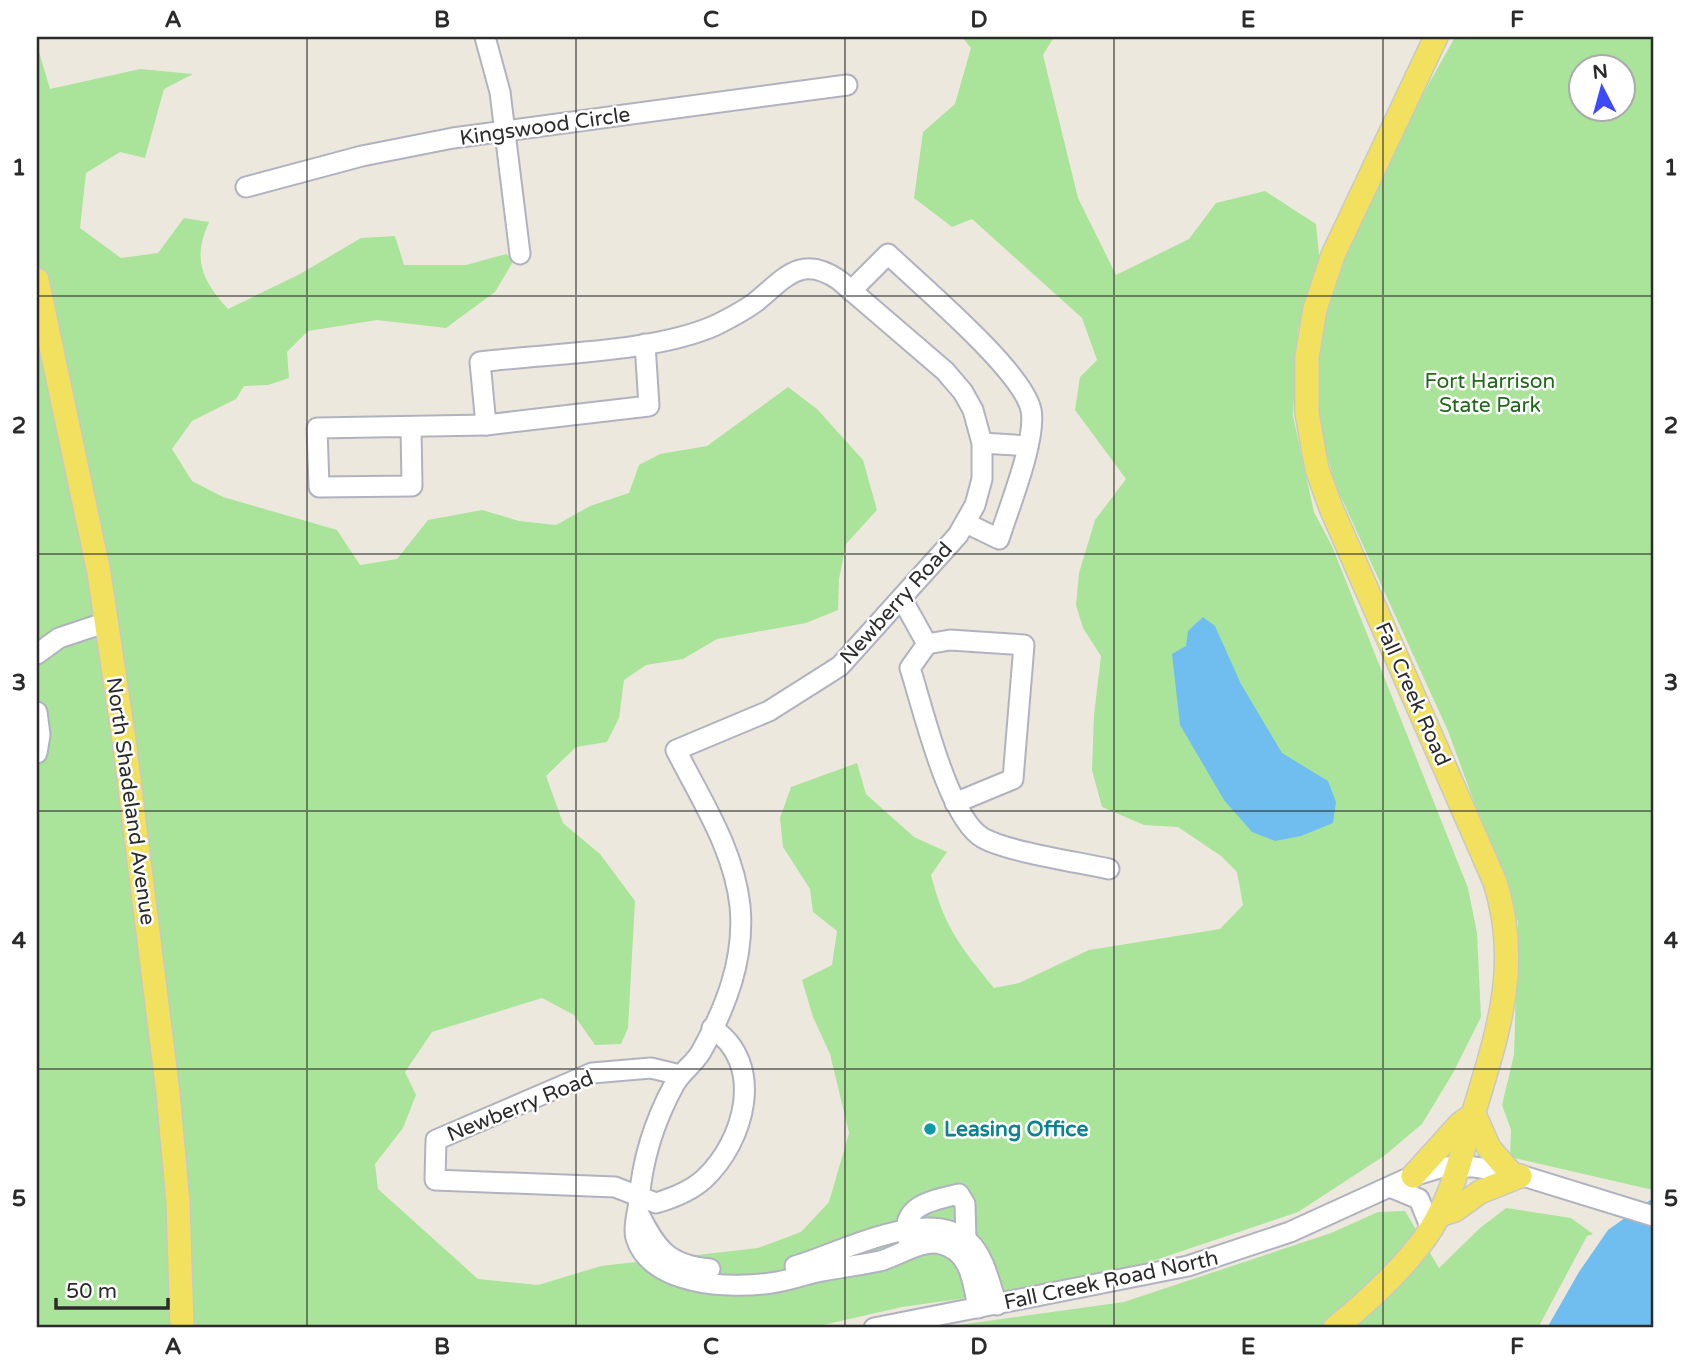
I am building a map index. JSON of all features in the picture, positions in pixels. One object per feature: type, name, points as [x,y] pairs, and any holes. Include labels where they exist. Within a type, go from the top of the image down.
[{"type":"main road","name":"Fall Creek Road","points":[[1335,1328],[1387,1283],[1435,1222],[1459,1166],[1505,1004],[1508,946],[1501,900],[1491,871],[1331,508],[1315,461],[1307,399],[1309,344],[1323,281],[1436,37]]},
{"type":"main road","name":"North Shadeland Avenue","points":[[37,280],[93,541],[107,622],[167,1083],[178,1202],[182,1328]]},
{"type":"main road","points":[[1413,1176],[1460,1124],[1474,1114],[1489,1148],[1515,1174],[1480,1192],[1435,1222]]},
{"type":"street","points":[[485,37],[497,79],[520,254]]},
{"type":"street","name":"Kingswood Circle","points":[[246,187],[397,148],[848,85]]},
{"type":"street","points":[[851,290],[888,254],[1004,365],[1031,410],[1028,446],[999,539],[965,523]]},
{"type":"street","name":"Newberry Road","points":[[486,425],[480,362],[645,344],[688,336],[726,320],[755,302],[781,278],[800,269],[827,272],[851,290],[950,376],[973,410],[982,443],[981,486],[965,523],[902,599],[840,666],[769,711],[676,750],[725,846],[734,873],[740,907],[736,970],[699,1055],[680,1075],[651,1140],[638,1203],[635,1236],[648,1258],[669,1274],[686,1281],[773,1283],[878,1261],[908,1240],[953,1231],[966,1240]]},
{"type":"street","points":[[411,427],[411,486],[319,487],[317,428],[486,425],[649,405],[645,344]]},
{"type":"street","points":[[982,443],[1028,446]]},
{"type":"street","points":[[902,599],[927,644]]},
{"type":"street","points":[[37,654],[60,638],[107,622]]},
{"type":"street","points":[[955,803],[1013,779],[1024,645],[950,640],[927,644],[910,668],[955,803],[967,825],[987,840],[1108,869]]},
{"type":"street","points":[[37,712],[40,735],[37,753]]},
{"type":"street","name":"Newberry Road","points":[[680,1075],[651,1068],[592,1073],[436,1140],[435,1180],[615,1187],[638,1203],[656,1203],[679,1196],[704,1180],[721,1160],[735,1135],[744,1101],[741,1064],[734,1046],[712,1028]]},
{"type":"street","name":"Fall Creek Road North","points":[[874,1328],[1130,1280],[1214,1259],[1290,1231],[1413,1176],[1459,1166],[1515,1174],[1653,1216]]},
{"type":"street","points":[[1390,1187],[1419,1199],[1435,1222]]},
{"type":"street","points":[[908,1240],[912,1211],[923,1203],[959,1194],[965,1205],[966,1240],[979,1256],[988,1306]]},
{"type":"street","name":"Newberry Road","points":[[908,1240],[940,1244],[959,1253],[969,1266],[988,1306]]},
{"type":"green space","points":[[962,37],[1054,37],[1043,55],[1078,198],[1116,275],[1189,239],[1216,203],[1265,191],[1316,224],[1320,264],[1298,329],[1293,416],[1314,512],[1332,546],[1468,888],[1477,933],[1481,1017],[1453,1073],[1422,1124],[1384,1156],[1298,1212],[1096,1280],[902,1307],[810,1328],[37,1328],[37,45],[50,89],[140,69],[193,74],[164,89],[145,158],[120,152],[86,173],[80,228],[121,258],[158,253],[184,218],[209,222],[201,248],[202,269],[212,289],[228,309],[300,274],[361,238],[395,236],[404,265],[466,265],[506,254],[514,260],[495,292],[446,328],[377,320],[308,331],[287,352],[289,378],[268,385],[244,386],[236,399],[192,421],[172,449],[192,481],[223,497],[337,530],[360,565],[397,559],[428,520],[482,510],[519,521],[556,525],[590,506],[629,493],[639,465],[660,454],[707,446],[788,387],[817,409],[863,460],[877,510],[846,544],[839,579],[838,610],[806,623],[717,639],[683,659],[646,665],[624,680],[619,718],[607,742],[576,747],[546,776],[563,823],[600,854],[635,901],[628,1028],[621,1044],[595,1045],[574,1015],[542,998],[432,1032],[405,1072],[416,1095],[403,1128],[375,1164],[378,1189],[478,1279],[538,1285],[601,1266],[758,1248],[801,1232],[829,1202],[849,1133],[830,1054],[813,1017],[802,980],[832,965],[837,931],[813,912],[810,889],[783,847],[780,818],[791,787],[857,763],[866,794],[914,837],[947,852],[931,875],[936,894],[955,936],[994,988],[1019,983],[1089,950],[1220,929],[1243,905],[1237,872],[1221,856],[1178,827],[1144,825],[1102,807],[1092,770],[1094,715],[1101,656],[1083,628],[1076,605],[1079,573],[1095,520],[1126,479],[1075,410],[1080,377],[1097,360],[1082,318],[972,219],[952,227],[914,198],[923,132],[955,104],[971,48]]},
{"type":"green space","name":"Fort Harrison State Park","points":[[1455,37],[1653,37],[1653,1190],[1510,1157],[1511,1130],[1502,1105],[1514,1055],[1518,922],[1448,731],[1335,484],[1321,432],[1318,383],[1322,334],[1333,285],[1381,169]]},
{"type":"green space","points":[[1506,1208],[1571,1218],[1593,1234],[1587,1236],[1538,1328],[936,1328],[1124,1302],[1331,1233],[1378,1212],[1405,1211],[1439,1268],[1480,1228]]},
{"type":"water","points":[[1203,617],[1215,626],[1241,684],[1282,753],[1328,781],[1336,802],[1333,823],[1301,836],[1275,841],[1252,832],[1224,800],[1180,725],[1172,654],[1186,646],[1188,631]]},
{"type":"water","points":[[1653,1198],[1653,1324],[1650,1328],[1547,1328],[1579,1272],[1608,1230]]},
{"type":"place","name":"Leasing Office","points":[[930,1129]]}]
